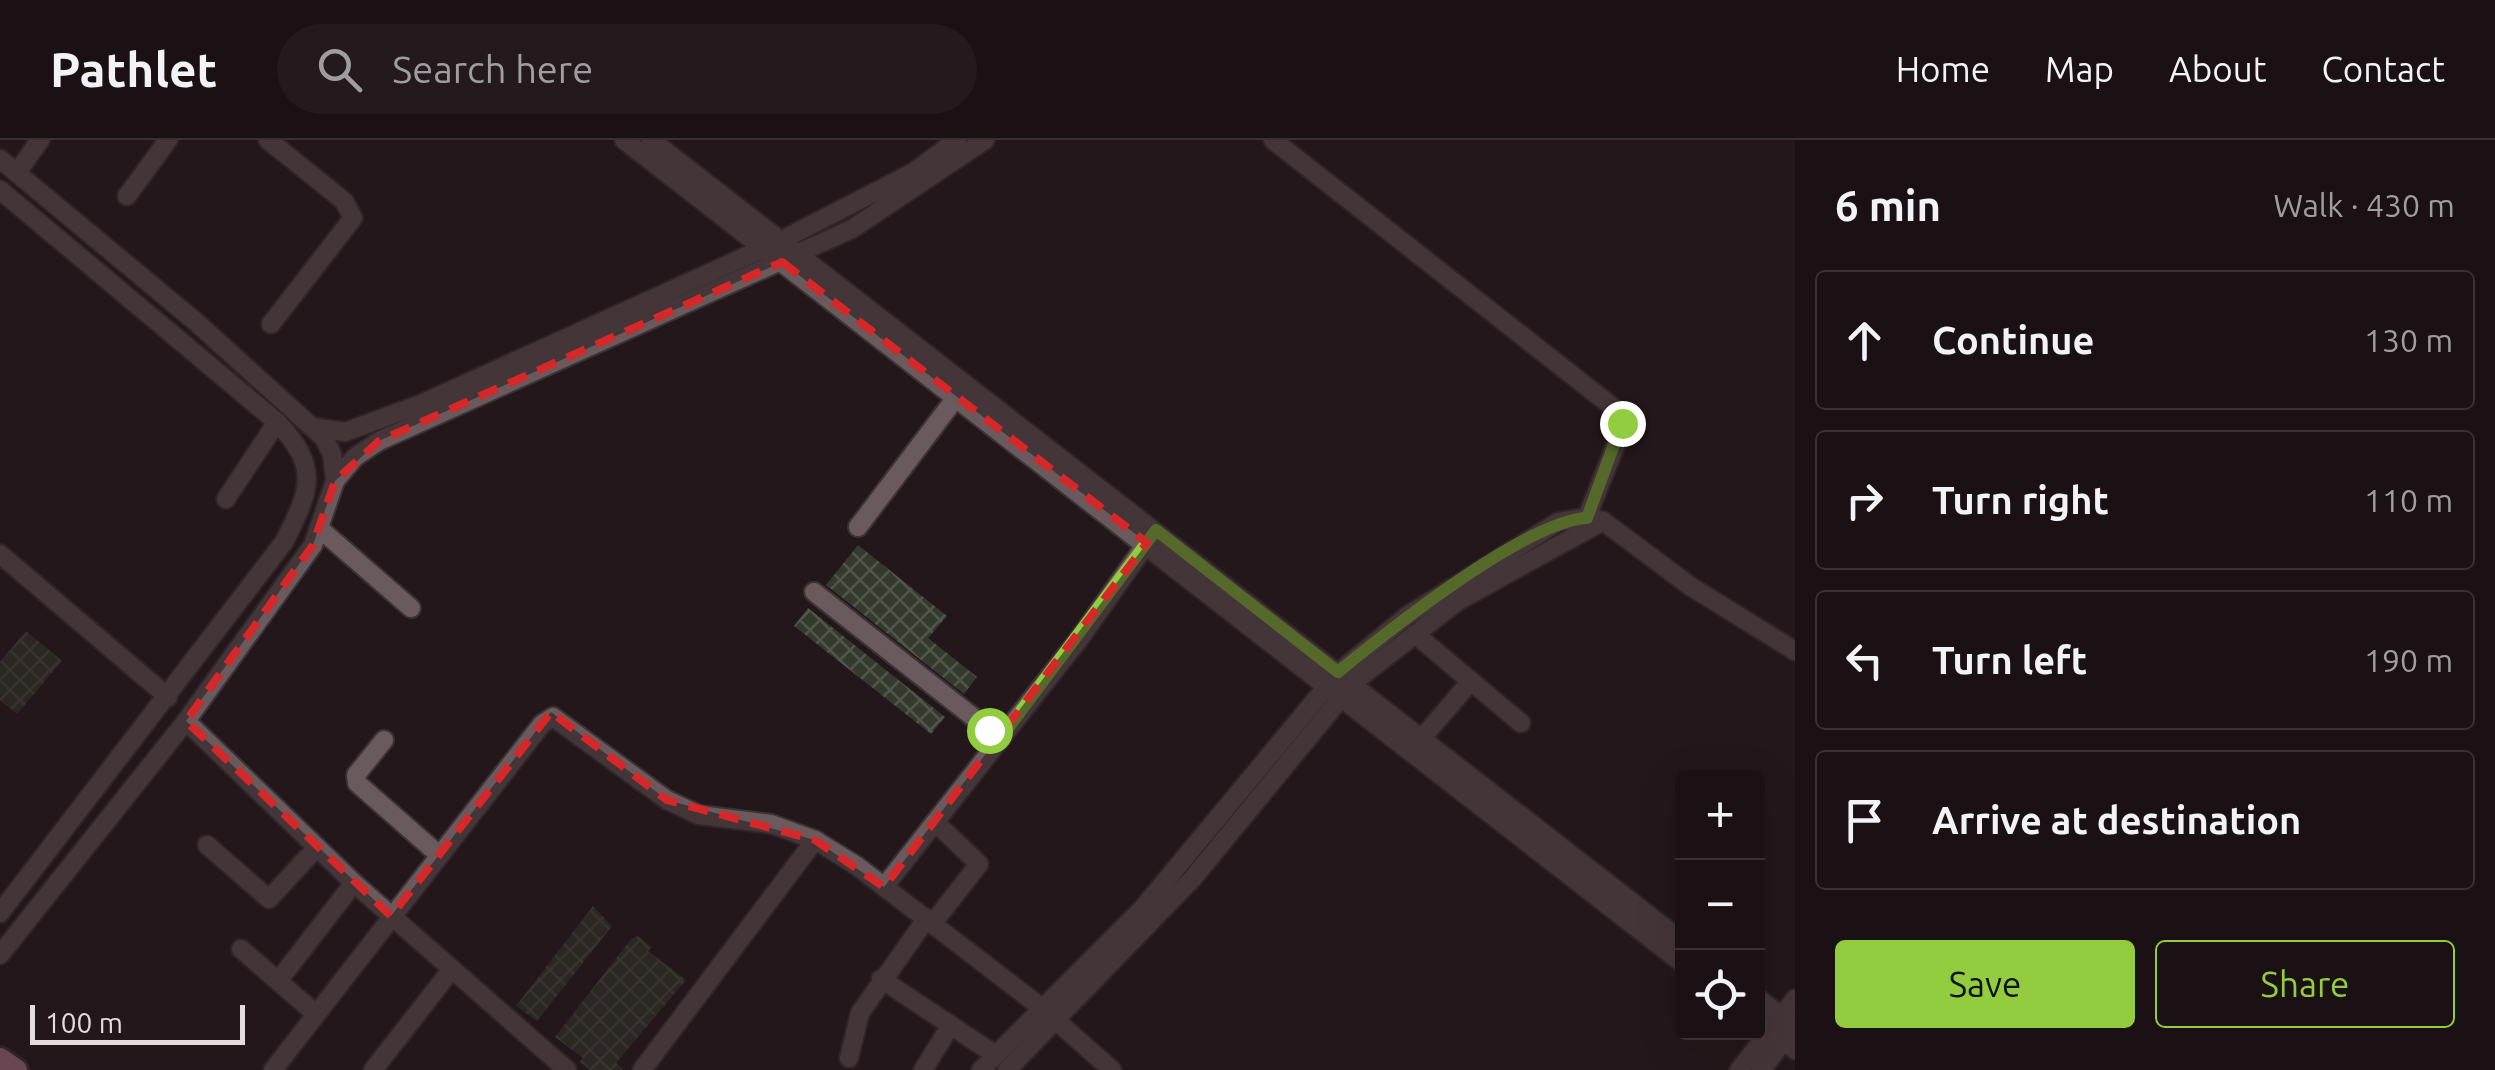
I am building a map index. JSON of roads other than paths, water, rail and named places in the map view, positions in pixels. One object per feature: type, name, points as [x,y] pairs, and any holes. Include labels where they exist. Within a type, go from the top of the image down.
[{"type":"main road","points":[[0,1059],[16,1070]]},
{"type":"street","points":[[17,173],[40,140]]},
{"type":"street","points":[[126,196],[168,140]]},
{"type":"street","points":[[268,140],[344,202],[353,218],[272,324]]},
{"type":"street","points":[[624,140],[782,262],[962,390]]},
{"type":"street","points":[[652,140],[800,254],[962,390],[1152,537],[1675,958]]},
{"type":"street","points":[[312,427],[330,433],[369,426],[782,240],[914,172],[957,140]]},
{"type":"street","points":[[0,955],[186,721],[320,529],[335,481],[355,457],[378,441],[800,254],[868,220],[985,140]]},
{"type":"street","points":[[1274,140],[1619,412],[1620,434],[1595,519],[1458,601],[1354,682],[1335,686]]},
{"type":"street","points":[[0,159],[196,322],[312,427],[332,454],[335,481]]},
{"type":"street","points":[[0,913],[284,542],[303,503],[309,467],[302,449],[278,422],[1,196]]},
{"type":"street","points":[[858,527],[962,390]]},
{"type":"street","points":[[226,498],[278,422]]},
{"type":"street","points":[[982,1070],[994,1054],[1045,1018],[1193,878],[1335,686],[1407,616],[1558,522],[1595,519],[1690,586],[1795,651]]},
{"type":"street","points":[[320,529],[411,608]]},
{"type":"street","points":[[884,887],[1152,537]]},
{"type":"street","points":[[0,554],[168,697]]},
{"type":"street","points":[[814,592],[1000,739]]},
{"type":"street","points":[[1415,634],[1522,723]]},
{"type":"street","points":[[1422,738],[1471,681]]},
{"type":"street","points":[[1354,682],[1675,936]]},
{"type":"street","points":[[274,1070],[438,854],[542,724],[554,717],[642,784],[698,815],[771,824],[815,840],[930,921],[1022,996],[1094,1070]]},
{"type":"street","points":[[186,721],[354,883],[567,1070]]},
{"type":"street","points":[[384,740],[356,775],[356,783],[438,854]]},
{"type":"street","points":[[849,1058],[860,1013],[881,979],[979,864],[935,822]]},
{"type":"street","points":[[642,1070],[815,840]]},
{"type":"street","points":[[207,845],[269,900],[317,847]]},
{"type":"street","points":[[278,980],[354,883]]},
{"type":"street","points":[[242,949],[316,1014]]},
{"type":"street","points":[[373,1070],[452,969]]},
{"type":"street","points":[[881,979],[994,1054]]},
{"type":"street","points":[[1761,1070],[1784,1030],[1795,999]]},
{"type":"street","points":[[1765,1007],[1784,1030]]},
{"type":"street","points":[[1007,1070],[1045,1018]]},
{"type":"street","points":[[1045,1018],[1112,1070]]},
{"type":"street","points":[[922,1070],[951,1025]]},
{"type":"street","points":[[1739,1070],[1784,1030]]}]
